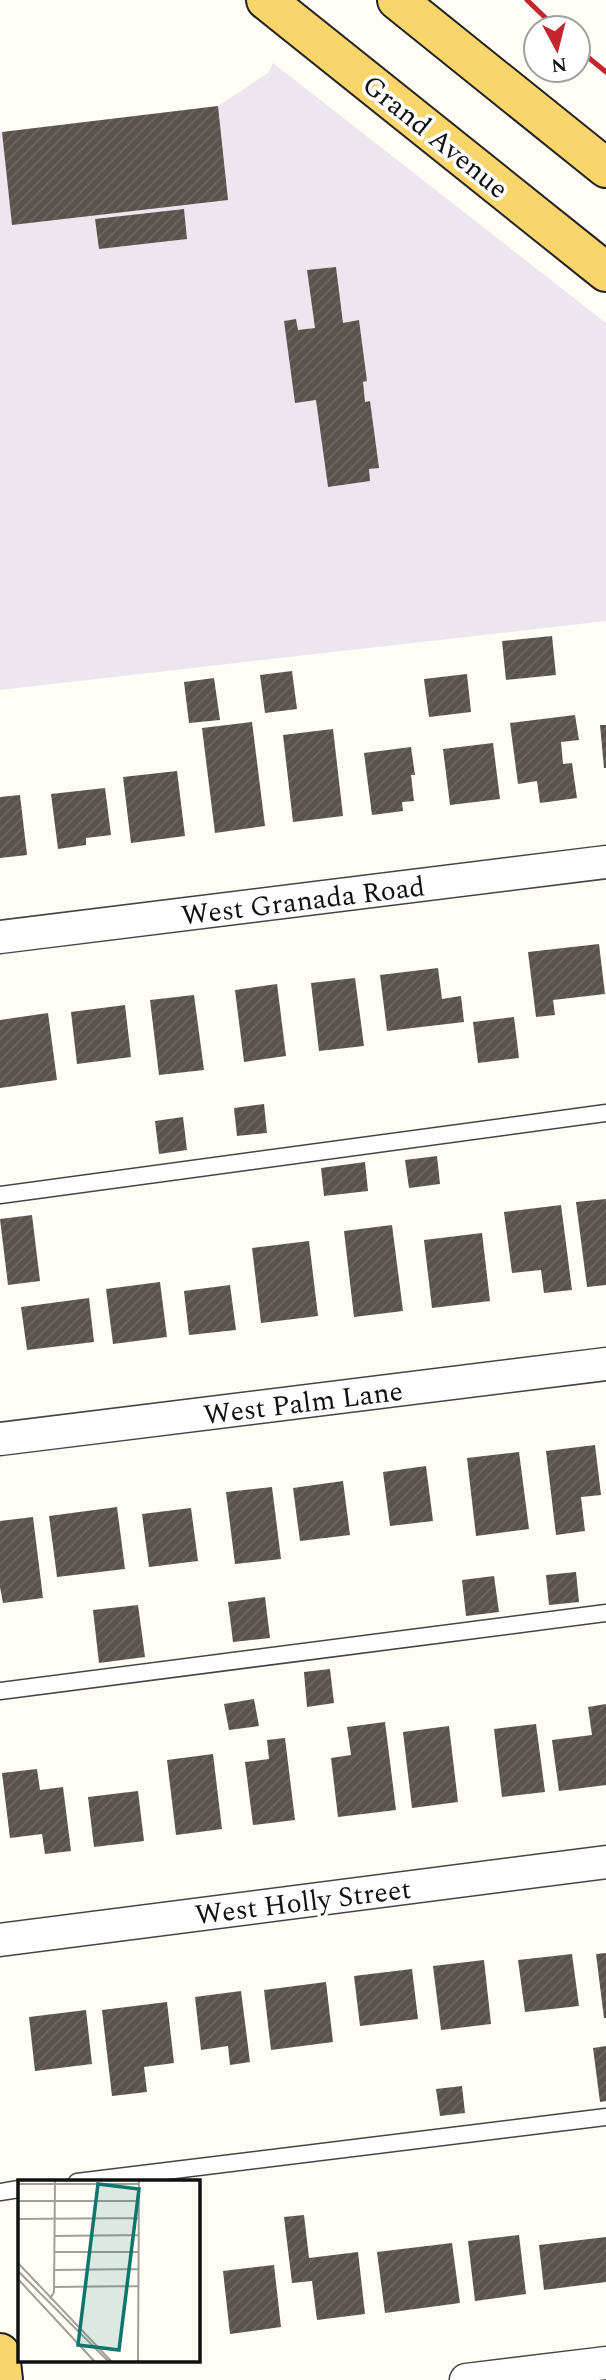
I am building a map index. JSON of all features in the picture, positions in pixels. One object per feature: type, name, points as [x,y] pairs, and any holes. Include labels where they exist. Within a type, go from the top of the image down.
[{"type":"main road","name":"Grand Avenue","points":[[266,0],[606,272]]},
{"type":"main road","points":[[397,0],[606,168]]},
{"type":"main road","points":[[0,2353],[3,2380]]},
{"type":"street","name":"West Granada Road","points":[[0,937],[606,862]]},
{"type":"street","name":"West Palm Lane","points":[[0,1439],[606,1364]]},
{"type":"street","name":"West Holly Street","points":[[0,1940],[606,1862]]},
{"type":"street","points":[[466,2380],[606,2363]]},
{"type":"lane","points":[[0,1195],[606,1113]]},
{"type":"lane","points":[[0,1691],[606,1613]]},
{"type":"lane","points":[[93,2180],[606,2117]]},
{"type":"lane","points":[[0,2192],[18,2189]]},
{"type":"shaded area","points":[[273,63],[606,323],[606,621],[0,690],[0,132],[218,106],[268,73]]},
{"type":"building","points":[[218,106],[228,200],[12,225],[2,132]]},
{"type":"building","points":[[184,209],[187,239],[99,249],[95,219]]},
{"type":"building","points":[[336,267],[343,323],[359,320],[367,381],[363,382],[365,402],[370,401],[379,468],[369,469],[370,481],[328,487],[316,400],[295,403],[284,321],[296,319],[298,330],[315,328],[307,270]]},
{"type":"building","points":[[552,636],[556,675],[506,680],[502,641]]},
{"type":"building","points":[[292,671],[297,709],[265,713],[260,675]]},
{"type":"building","points":[[467,674],[471,712],[429,717],[424,679]]},
{"type":"building","points":[[214,678],[220,720],[189,723],[184,682]]},
{"type":"building","points":[[575,715],[579,740],[561,742],[563,764],[572,763],[577,798],[540,803],[537,781],[518,784],[510,723]]},
{"type":"building","points":[[252,722],[265,826],[215,833],[202,728]]},
{"type":"building","points":[[600,725],[606,725],[606,768],[604,768]]},
{"type":"building","points":[[333,729],[343,816],[293,822],[283,735]]},
{"type":"building","points":[[493,743],[500,799],[450,805],[443,749]]},
{"type":"building","points":[[411,747],[415,775],[411,775],[414,801],[402,802],[403,811],[372,815],[364,753]]},
{"type":"building","points":[[177,771],[185,836],[131,843],[123,777]]},
{"type":"building","points":[[105,788],[111,835],[86,838],[86,845],[58,849],[51,794]]},
{"type":"building","points":[[20,795],[27,855],[0,858],[0,797]]},
{"type":"building","points":[[599,944],[605,994],[553,1000],[555,1015],[536,1017],[528,952]]},
{"type":"building","points":[[438,968],[442,999],[461,996],[464,1022],[387,1031],[380,975]]},
{"type":"building","points":[[355,978],[364,1046],[319,1051],[311,983]]},
{"type":"building","points":[[277,984],[286,1056],[244,1062],[235,990]]},
{"type":"building","points":[[194,995],[204,1070],[159,1075],[150,1000]]},
{"type":"building","points":[[125,1005],[131,1057],[77,1064],[71,1012]]},
{"type":"building","points":[[48,1013],[57,1080],[0,1088],[0,1020]]},
{"type":"building","points":[[514,1017],[519,1058],[478,1063],[473,1022]]},
{"type":"building","points":[[264,1104],[267,1133],[237,1136],[234,1108]]},
{"type":"building","points":[[183,1117],[187,1150],[159,1154],[155,1121]]},
{"type":"building","points":[[437,1156],[440,1184],[409,1188],[405,1160]]},
{"type":"building","points":[[365,1162],[368,1191],[324,1196],[321,1168]]},
{"type":"building","points":[[606,1199],[606,1285],[587,1287],[576,1202]]},
{"type":"building","points":[[561,1205],[572,1290],[544,1293],[541,1270],[512,1273],[504,1212]]},
{"type":"building","points":[[32,1215],[40,1281],[8,1285],[0,1219]]},
{"type":"building","points":[[392,1225],[403,1311],[354,1317],[344,1231]]},
{"type":"building","points":[[482,1233],[490,1301],[432,1308],[424,1240]]},
{"type":"building","points":[[309,1241],[318,1316],[261,1323],[252,1248]]},
{"type":"building","points":[[160,1282],[167,1337],[113,1344],[106,1289]]},
{"type":"building","points":[[230,1285],[236,1330],[189,1335],[184,1291]]},
{"type":"building","points":[[89,1298],[94,1342],[27,1350],[21,1307]]},
{"type":"building","points":[[595,1445],[601,1495],[581,1497],[585,1531],[556,1535],[546,1451]]},
{"type":"building","points":[[519,1452],[529,1529],[476,1536],[467,1458]]},
{"type":"building","points":[[426,1466],[433,1521],[390,1526],[383,1472]]},
{"type":"building","points":[[343,1481],[350,1535],[300,1541],[293,1488]]},
{"type":"building","points":[[272,1487],[281,1559],[235,1564],[226,1492]]},
{"type":"building","points":[[117,1507],[125,1569],[57,1577],[49,1516]]},
{"type":"building","points":[[191,1508],[198,1561],[149,1567],[142,1514]]},
{"type":"building","points":[[33,1517],[43,1598],[3,1603],[0,1587],[0,1521]]},
{"type":"building","points":[[576,1572],[579,1602],[549,1605],[546,1575]]},
{"type":"building","points":[[494,1576],[499,1612],[466,1616],[462,1580]]},
{"type":"building","points":[[265,1597],[270,1638],[233,1642],[228,1602]]},
{"type":"building","points":[[138,1605],[145,1657],[99,1663],[93,1610]]},
{"type":"building","points":[[330,1669],[334,1703],[307,1707],[304,1672]]},
{"type":"building","points":[[254,1699],[259,1726],[229,1730],[224,1704]]},
{"type":"building","points":[[606,1704],[606,1785],[559,1791],[552,1740],[592,1735],[588,1707]]},
{"type":"building","points":[[385,1722],[396,1810],[338,1817],[331,1758],[351,1755],[347,1727]]},
{"type":"building","points":[[536,1724],[545,1792],[502,1797],[494,1729]]},
{"type":"building","points":[[449,1726],[458,1802],[412,1808],[403,1732]]},
{"type":"building","points":[[285,1738],[295,1820],[253,1825],[245,1762],[269,1759],[267,1740]]},
{"type":"building","points":[[213,1754],[222,1829],[176,1835],[167,1760]]},
{"type":"building","points":[[37,1769],[40,1790],[63,1787],[71,1851],[45,1854],[42,1834],[10,1838],[2,1773]]},
{"type":"building","points":[[138,1791],[144,1841],[94,1847],[88,1797]]},
{"type":"building","points":[[606,1953],[606,2018],[604,2018],[596,1954]]},
{"type":"building","points":[[572,1954],[579,2006],[525,2012],[518,1960]]},
{"type":"building","points":[[484,1960],[491,2024],[441,2030],[433,1966]]},
{"type":"building","points":[[412,1969],[418,2019],[360,2026],[354,1976]]},
{"type":"building","points":[[326,1982],[333,2042],[271,2050],[264,1990]]},
{"type":"building","points":[[241,1991],[250,2062],[230,2065],[228,2046],[201,2050],[195,1997]]},
{"type":"building","points":[[167,2002],[174,2063],[144,2067],[147,2092],[112,2096],[102,2010]]},
{"type":"building","points":[[86,2010],[92,2064],[35,2071],[29,2017]]},
{"type":"building","points":[[606,2046],[606,2101],[600,2102],[593,2048]]},
{"type":"building","points":[[462,2086],[465,2113],[440,2116],[436,2089]]},
{"type":"building","points":[[304,2215],[309,2258],[358,2252],[365,2314],[317,2320],[312,2281],[292,2283],[284,2217]]},
{"type":"building","points":[[519,2235],[526,2294],[475,2301],[468,2241]]},
{"type":"building","points":[[606,2237],[606,2282],[544,2290],[539,2245]]},
{"type":"building","points":[[452,2243],[460,2303],[385,2313],[377,2252]]},
{"type":"building","points":[[274,2265],[281,2327],[230,2334],[223,2271]]},
{"type":"railway","points":[[527,0],[542,14]]},
{"type":"railway","points":[[592,60],[606,72]]}]
